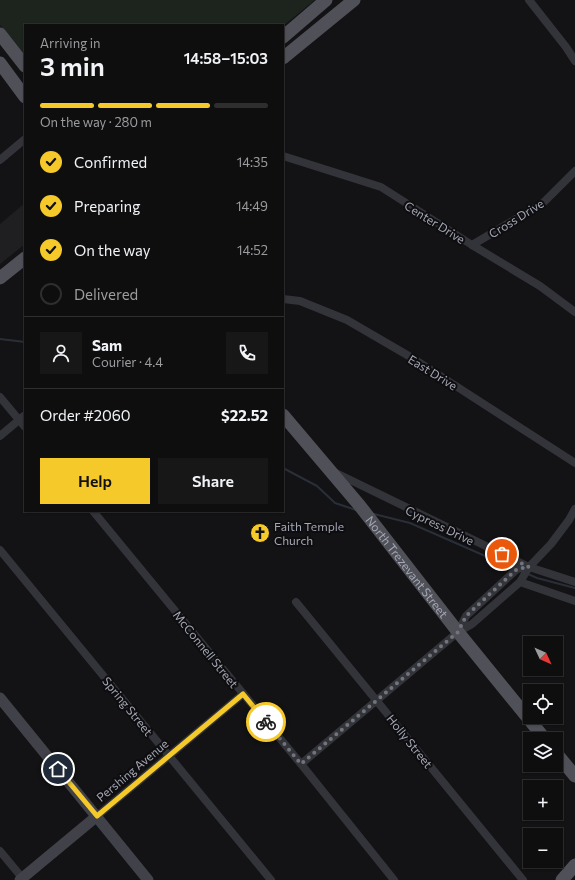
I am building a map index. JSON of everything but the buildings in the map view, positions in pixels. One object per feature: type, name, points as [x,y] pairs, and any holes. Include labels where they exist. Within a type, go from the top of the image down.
[{"type":"main road","points":[[284,36],[326,0]]},
{"type":"main road","points":[[284,57],[354,0]]},
{"type":"main road","points":[[1,37],[24,65]]},
{"type":"main road","points":[[0,64],[24,95]]},
{"type":"main road","points":[[0,278],[24,259]]},
{"type":"main road","name":"North Trezevant Street","points":[[284,416],[330,470],[539,732]]},
{"type":"main road","points":[[0,698],[148,880]]},
{"type":"main road","points":[[563,761],[575,776]]},
{"type":"main road","name":"Pershing Avenue","points":[[22,879],[97,816]]},
{"type":"main road","points":[[562,880],[575,868]]},
{"type":"street","points":[[529,0],[566,47],[575,61]]},
{"type":"street","points":[[0,160],[24,140]]},
{"type":"street","name":"Center Drive","points":[[284,156],[381,187],[540,286],[575,312]]},
{"type":"street","name":"Cross Drive","points":[[472,245],[543,203],[575,171]]},
{"type":"street","name":"East Drive","points":[[284,299],[300,301],[347,320],[414,359],[575,463]]},
{"type":"street","points":[[0,397],[22,418],[0,436]]},
{"type":"street","name":"Cypress Drive","points":[[330,470],[575,601]]},
{"type":"street","points":[[301,764],[458,632],[466,616],[523,572],[551,544],[569,520],[575,509]]},
{"type":"street","name":"McConnell Street","points":[[94,512],[301,764],[394,880]]},
{"type":"street","name":"Spring Street","points":[[0,550],[271,880]]},
{"type":"street","name":"Cypress Drive","points":[[523,572],[575,582]]},
{"type":"street","name":"Holly Street","points":[[296,602],[523,880]]},
{"type":"street","name":"Pershing Avenue","points":[[97,816],[243,694]]},
{"type":"street","points":[[0,851],[22,879]]},
{"type":"shaded area","points":[[0,0],[315,0],[284,25],[24,24],[24,55],[0,25]]},
{"type":"shaded area","points":[[24,204],[24,245],[0,264],[0,224]]},
{"type":"waterway","points":[[0,339],[24,342]]},
{"type":"waterway","points":[[284,469],[317,486],[335,503],[356,510]]},
{"type":"waterway","points":[[374,514],[410,523],[515,569]]},
{"type":"waterway","points":[[528,574],[537,578],[575,588]]},
{"type":"way so far","points":[[266,722],[301,764],[458,632],[466,616],[517,569],[529,567],[502,554]]},
{"type":"place","name":"Faith Temple Church","points":[[260,533]]},
{"type":"route","points":[[58,769],[97,816],[243,694],[266,722]]}]
